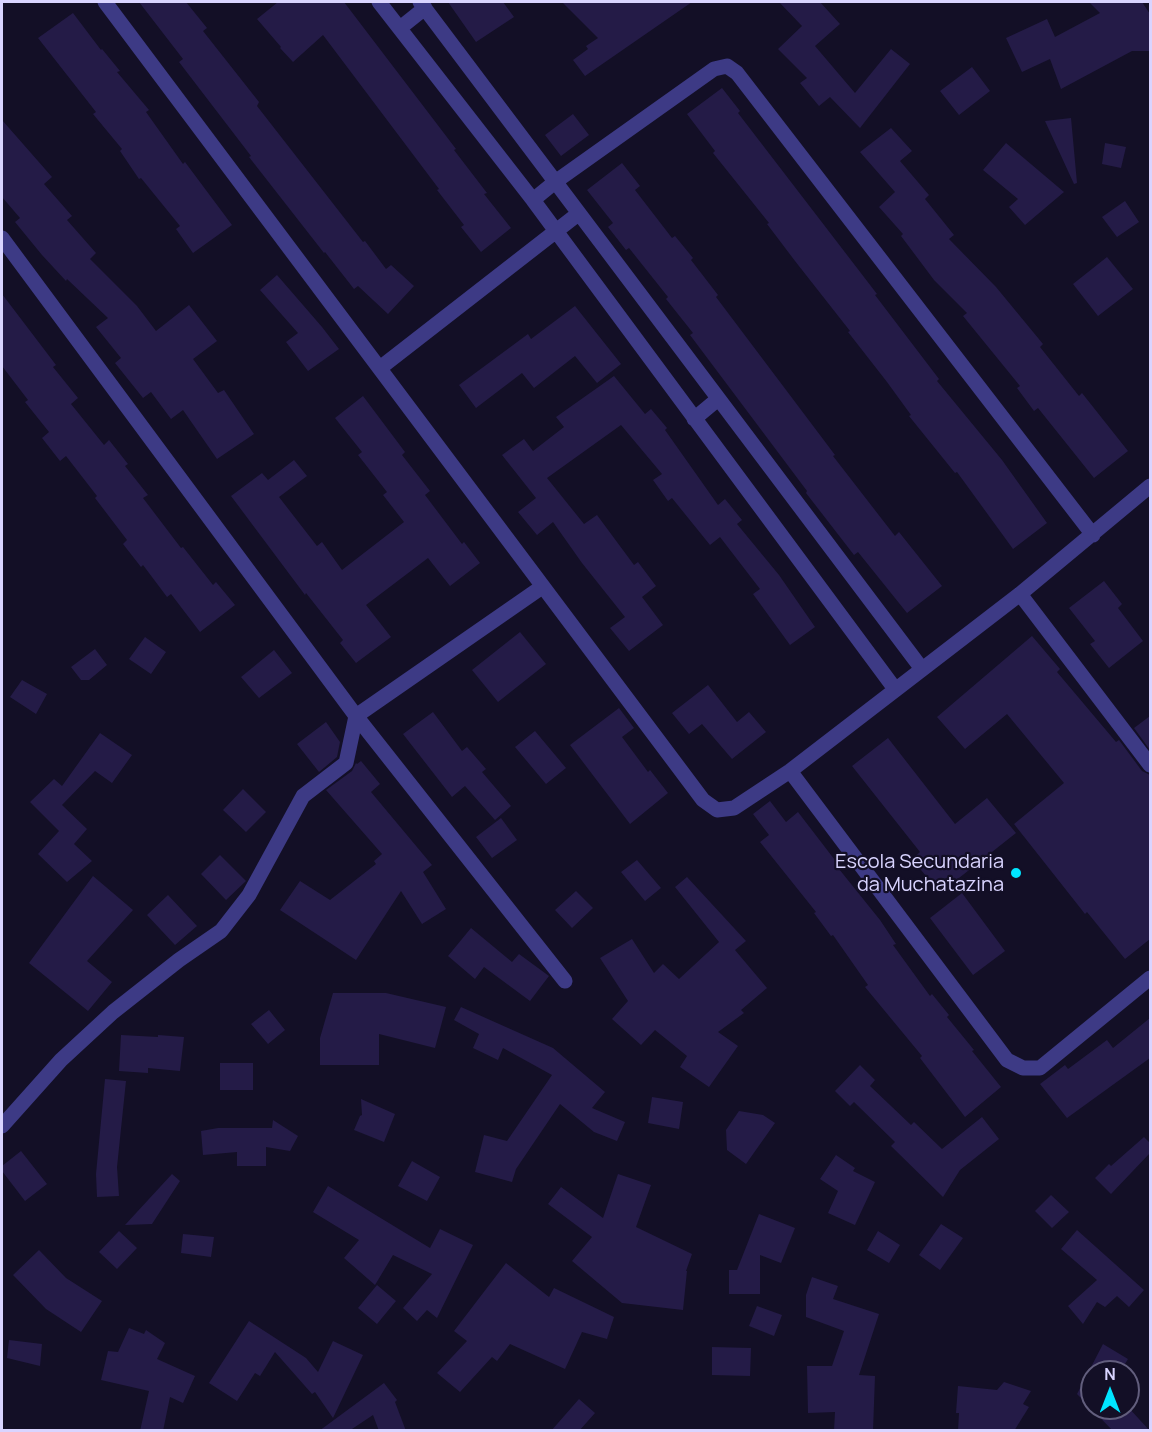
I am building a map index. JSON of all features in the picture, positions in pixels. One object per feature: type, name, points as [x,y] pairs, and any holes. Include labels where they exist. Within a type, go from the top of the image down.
[{"type":"street","points":[[105,2],[703,800],[717,810],[734,808],[790,771],[1020,594],[1150,486]]},
{"type":"street","points":[[380,2],[532,200],[895,689]]},
{"type":"street","points":[[400,28],[422,5],[922,669]]},
{"type":"street","points":[[532,200],[714,69],[727,66],[737,73],[1093,535]]},
{"type":"street","points":[[380,368],[578,214]]},
{"type":"street","points":[[2,238],[356,716],[565,981]]},
{"type":"street","points":[[694,419],[718,399]]},
{"type":"street","points":[[2,1126],[61,1060],[113,1012],[179,960],[221,932],[249,895],[303,796],[346,763],[356,716],[542,587]]},
{"type":"street","points":[[1020,594],[1150,765]]},
{"type":"street","points":[[790,771],[1007,1060],[1023,1068],[1040,1068],[1150,978]]},
{"type":"building","points":[[139,2],[186,2],[207,28],[203,31],[259,102],[257,106],[363,242],[365,241],[386,269],[391,265],[414,286],[388,314],[358,286],[354,289],[324,253],[249,157],[251,156],[179,62],[183,59]]},
{"type":"building","points":[[278,2],[344,2],[456,149],[454,150],[487,193],[484,194],[511,228],[481,252],[461,227],[464,225],[437,190],[439,189],[323,35],[293,62],[280,48],[257,19]]},
{"type":"building","points":[[448,2],[503,2],[514,17],[476,42]]},
{"type":"building","points":[[562,2],[692,2],[585,76],[573,60],[588,49],[586,46],[598,38]]},
{"type":"building","points":[[779,2],[820,2],[840,24],[815,46],[855,93],[891,49],[910,64],[860,128],[830,97],[819,106],[800,83],[807,78],[778,49],[802,26]]},
{"type":"building","points":[[1089,2],[1142,2],[1150,14],[1150,51],[1132,51],[1061,89],[1050,59],[1022,72],[1006,38],[1047,19],[1055,37],[1100,13]]},
{"type":"building","points":[[73,13],[120,71],[117,72],[149,110],[146,112],[183,164],[185,162],[232,225],[193,253],[176,229],[180,226],[141,178],[139,179],[120,151],[122,149],[93,114],[96,112],[38,38]]},
{"type":"building","points":[[972,67],[990,91],[959,115],[940,91]]},
{"type":"building","points":[[722,88],[740,111],[738,113],[877,294],[875,295],[939,379],[937,381],[1002,460],[1047,523],[1013,549],[957,472],[955,473],[909,416],[911,415],[848,332],[850,331],[713,153],[715,151],[687,114]]},
{"type":"building","points":[[573,114],[589,135],[561,156],[545,135]]},
{"type":"building","points":[[1071,118],[1077,183],[1074,184],[1045,121]]},
{"type":"building","points":[[2,120],[52,177],[44,184],[72,216],[67,220],[96,253],[90,259],[137,306],[156,331],[189,305],[217,341],[193,359],[218,393],[224,390],[254,434],[217,459],[183,410],[171,419],[151,392],[143,398],[115,363],[121,358],[96,327],[108,318],[67,279],[66,281],[42,255],[15,222],[20,218],[2,197]]},
{"type":"building","points":[[891,128],[912,151],[900,161],[929,195],[925,199],[954,235],[949,239],[996,287],[1043,344],[1040,347],[1079,396],[1082,393],[1128,451],[1094,478],[1038,408],[1034,411],[1017,388],[1020,386],[963,316],[967,313],[934,280],[901,236],[903,234],[879,207],[895,192],[860,152]]},
{"type":"building","points":[[1006,143],[1064,192],[1025,225],[1009,207],[1018,199],[983,170]]},
{"type":"building","points":[[1105,143],[1126,147],[1121,168],[1102,164]]},
{"type":"building","points":[[622,163],[640,186],[635,190],[672,238],[675,236],[693,258],[691,260],[718,295],[716,297],[835,455],[833,456],[895,536],[899,532],[942,586],[907,613],[858,552],[854,555],[690,335],[693,333],[666,299],[668,297],[629,248],[626,250],[608,227],[613,223],[587,190]]},
{"type":"building","points":[[1125,201],[1139,222],[1117,237],[1102,217]]},
{"type":"building","points":[[1107,257],[1133,289],[1098,316],[1073,284]]},
{"type":"building","points":[[277,275],[339,349],[308,371],[286,342],[298,333],[260,290]]},
{"type":"building","points":[[2,294],[56,365],[53,367],[78,398],[71,404],[104,445],[109,440],[128,464],[125,466],[148,495],[143,498],[181,548],[183,547],[213,585],[216,582],[235,605],[200,632],[171,594],[167,597],[143,565],[141,567],[123,544],[127,540],[66,456],[60,461],[42,438],[49,432],[25,402],[28,400],[2,366]]},
{"type":"building","points":[[575,306],[621,364],[597,383],[575,356],[534,388],[522,373],[476,408],[459,385],[528,334],[531,339]]},
{"type":"building","points":[[614,376],[645,414],[651,409],[667,428],[665,430],[718,505],[725,499],[742,520],[737,524],[779,575],[815,627],[790,645],[753,594],[760,589],[720,537],[710,545],[672,498],[668,501],[653,480],[662,474],[621,425],[547,478],[584,524],[597,515],[634,565],[638,562],[656,586],[642,597],[663,625],[629,651],[610,628],[625,617],[553,522],[537,535],[518,512],[536,498],[502,455],[524,439],[533,451],[564,427],[556,417]]},
{"type":"building","points":[[363,396],[405,452],[402,455],[430,491],[425,495],[462,544],[464,542],[480,563],[450,586],[428,558],[366,605],[391,637],[356,663],[340,643],[343,640],[306,593],[305,595],[231,496],[262,473],[268,480],[294,460],[307,476],[279,497],[317,546],[322,542],[342,570],[404,522],[383,495],[387,492],[358,455],[362,452],[335,418]]},
{"type":"building","points":[[1104,581],[1122,604],[1118,608],[1143,641],[1109,668],[1090,644],[1095,641],[1069,608]]},
{"type":"building","points":[[520,632],[546,664],[498,702],[472,670]]},
{"type":"building","points":[[1032,636],[1060,669],[1057,672],[1116,742],[1119,740],[1142,771],[1150,775],[1150,939],[1125,959],[1087,912],[1085,914],[1014,824],[1064,783],[1007,714],[965,749],[937,717]]},
{"type":"building","points":[[145,637],[166,652],[151,674],[129,659]]},
{"type":"building","points":[[95,649],[107,665],[89,680],[81,680],[71,667]]},
{"type":"building","points":[[274,650],[292,673],[259,698],[241,677]]},
{"type":"building","points":[[22,680],[47,694],[36,714],[10,697]]},
{"type":"building","points":[[708,685],[737,722],[749,712],[766,732],[732,759],[702,724],[689,734],[672,713]]},
{"type":"building","points":[[619,708],[634,728],[622,737],[648,772],[650,770],[668,793],[630,824],[570,745]]},
{"type":"building","points":[[433,712],[462,751],[467,747],[486,769],[482,772],[511,806],[495,820],[465,786],[452,797],[403,734]]},
{"type":"building","points":[[1150,716],[1150,750],[1134,728]]},
{"type":"building","points":[[326,722],[340,742],[337,757],[319,772],[297,744]]},
{"type":"building","points":[[535,731],[566,768],[546,784],[515,747]]},
{"type":"building","points":[[100,733],[132,755],[112,783],[95,771],[62,805],[87,829],[74,844],[92,861],[67,882],[38,854],[59,831],[30,802],[54,779],[62,786]]},
{"type":"building","points":[[888,738],[955,824],[987,798],[1016,833],[940,893],[912,859],[920,852],[852,766]]},
{"type":"building","points":[[361,761],[380,784],[371,792],[432,865],[423,872],[446,909],[422,924],[401,891],[356,960],[280,910],[300,881],[330,900],[376,864],[374,861],[382,854],[326,790],[352,771],[356,763]]},
{"type":"building","points":[[243,789],[266,812],[246,832],[223,810]]},
{"type":"building","points":[[770,801],[786,822],[798,812],[841,868],[839,869],[880,920],[896,944],[893,945],[930,996],[932,994],[949,1015],[947,1017],[1001,1087],[965,1117],[920,1058],[922,1056],[865,987],[868,985],[833,935],[831,936],[814,913],[816,912],[760,842],[769,835],[753,814]]},
{"type":"building","points":[[501,818],[517,840],[492,858],[476,837]]},
{"type":"building","points":[[220,855],[246,881],[226,900],[201,874]]},
{"type":"building","points":[[637,860],[661,888],[645,901],[621,872]]},
{"type":"building","points":[[93,876],[133,910],[87,961],[112,982],[88,1011],[29,963]]},
{"type":"building","points":[[687,877],[746,941],[735,950],[767,988],[741,1010],[744,1013],[718,1032],[738,1046],[709,1087],[680,1067],[687,1056],[655,1030],[641,1045],[612,1019],[628,1001],[600,958],[632,939],[654,973],[663,964],[679,979],[719,942],[675,887]]},
{"type":"building","points":[[576,891],[593,908],[572,928],[555,910]]},
{"type":"building","points":[[962,893],[1005,951],[973,975],[930,918]]},
{"type":"building","points":[[168,895],[197,926],[175,945],[147,915]]},
{"type":"building","points":[[471,928],[512,962],[519,954],[549,976],[530,1001],[484,967],[475,979],[448,956]]},
{"type":"building","points":[[333,993],[386,993],[446,1007],[435,1048],[379,1034],[379,1065],[320,1065],[320,1038]]},
{"type":"building","points":[[461,1007],[553,1048],[605,1092],[592,1108],[625,1122],[617,1141],[594,1132],[560,1104],[516,1169],[512,1182],[475,1172],[484,1135],[507,1141],[552,1075],[503,1048],[498,1060],[473,1048],[479,1034],[454,1020]]},
{"type":"building","points":[[269,1010],[285,1030],[268,1044],[251,1024]]},
{"type":"building","points":[[1150,1018],[1150,1058],[1067,1118],[1040,1084],[1065,1065],[1068,1069],[1107,1040],[1113,1048]]},
{"type":"building","points":[[121,1035],[184,1037],[180,1071],[148,1068],[148,1073],[119,1071]]},
{"type":"building","points":[[220,1063],[253,1063],[253,1090],[220,1090]]},
{"type":"building","points":[[860,1065],[875,1080],[870,1086],[911,1125],[914,1122],[942,1149],[982,1117],[999,1139],[960,1170],[943,1197],[891,1146],[895,1142],[854,1102],[850,1106],[835,1091]]},
{"type":"building","points":[[105,1079],[126,1081],[117,1167],[119,1196],[97,1197],[96,1174]]},
{"type":"building","points":[[652,1097],[683,1102],[679,1129],[648,1123]]},
{"type":"building","points":[[361,1099],[395,1114],[384,1142],[354,1130],[362,1115]]},
{"type":"building","points":[[739,1111],[763,1115],[775,1123],[746,1164],[727,1150],[726,1130]]},
{"type":"building","points":[[273,1120],[298,1136],[290,1151],[266,1147],[266,1166],[237,1166],[237,1152],[203,1155],[201,1131],[218,1128],[272,1128]]},
{"type":"building","points":[[1144,1137],[1150,1143],[1150,1153],[1111,1194],[1095,1178]]},
{"type":"building","points":[[21,1151],[47,1184],[25,1201],[2,1171],[2,1166]]},
{"type":"building","points":[[836,1155],[855,1168],[853,1171],[875,1182],[855,1225],[828,1213],[838,1191],[820,1179]]},
{"type":"building","points":[[412,1161],[440,1177],[427,1201],[398,1186]]},
{"type":"building","points":[[172,1174],[180,1181],[152,1224],[125,1225]]},
{"type":"building","points":[[618,1174],[651,1185],[636,1227],[692,1254],[686,1271],[683,1310],[622,1303],[572,1261],[592,1237],[548,1204],[561,1187],[603,1218]]},
{"type":"building","points":[[328,1186],[430,1248],[440,1229],[473,1245],[437,1318],[427,1310],[417,1321],[403,1308],[432,1274],[393,1255],[375,1285],[344,1258],[359,1240],[313,1212]]},
{"type":"building","points":[[1051,1195],[1069,1212],[1052,1228],[1035,1211]]},
{"type":"building","points":[[759,1214],[795,1228],[781,1263],[760,1255],[760,1294],[729,1294],[729,1270],[737,1270]]},
{"type":"building","points":[[941,1224],[963,1238],[940,1270],[919,1255]]},
{"type":"building","points":[[1077,1230],[1144,1290],[1129,1307],[1117,1296],[1105,1307],[1097,1302],[1083,1324],[1068,1306],[1097,1280],[1061,1249]]},
{"type":"building","points":[[119,1231],[137,1248],[117,1269],[99,1252]]},
{"type":"building","points":[[878,1231],[900,1245],[889,1263],[867,1250]]},
{"type":"building","points":[[183,1234],[214,1237],[211,1257],[181,1253]]},
{"type":"building","points":[[39,1250],[66,1278],[102,1301],[81,1332],[46,1309],[13,1275]]},
{"type":"building","points":[[506,1263],[549,1297],[554,1288],[614,1317],[607,1339],[582,1332],[565,1369],[510,1344],[497,1361],[492,1357],[460,1392],[437,1373],[467,1341],[454,1331]]},
{"type":"building","points":[[812,1277],[838,1286],[833,1299],[879,1314],[859,1375],[875,1376],[873,1431],[834,1431],[835,1412],[808,1413],[807,1366],[832,1366],[844,1331],[806,1317],[806,1295]]},
{"type":"building","points":[[377,1285],[396,1301],[377,1324],[358,1308]]},
{"type":"building","points":[[757,1306],[782,1315],[774,1336],[749,1326]]},
{"type":"building","points":[[249,1321],[306,1358],[318,1372],[333,1341],[363,1355],[333,1418],[315,1392],[312,1394],[275,1352],[260,1376],[255,1373],[237,1401],[209,1383]]},
{"type":"building","points":[[129,1328],[144,1334],[146,1330],[165,1343],[157,1359],[195,1376],[183,1403],[170,1397],[163,1431],[140,1431],[149,1391],[101,1380],[108,1351],[118,1352]]},
{"type":"building","points":[[9,1340],[42,1344],[40,1366],[7,1358]]},
{"type":"building","points":[[1103,1344],[1128,1359],[1127,1360],[1095,1360]]},
{"type":"building","points":[[712,1347],[751,1348],[750,1376],[712,1375]]},
{"type":"building","points":[[1004,1382],[1031,1391],[1023,1404],[1029,1407],[1014,1431],[958,1431],[959,1413],[956,1413],[958,1386],[997,1390]]},
{"type":"building","points":[[384,1383],[397,1400],[395,1402],[406,1431],[379,1431],[373,1415],[349,1431],[319,1431]]},
{"type":"building","points":[[579,1399],[595,1413],[579,1431],[551,1431]]},
{"type":"building","points":[[1102,1420],[1140,1420],[1150,1431],[1113,1431]]},
{"type":"place","name":"Escola Secundaria da Muchatazina","points":[[1016,873]]}]
